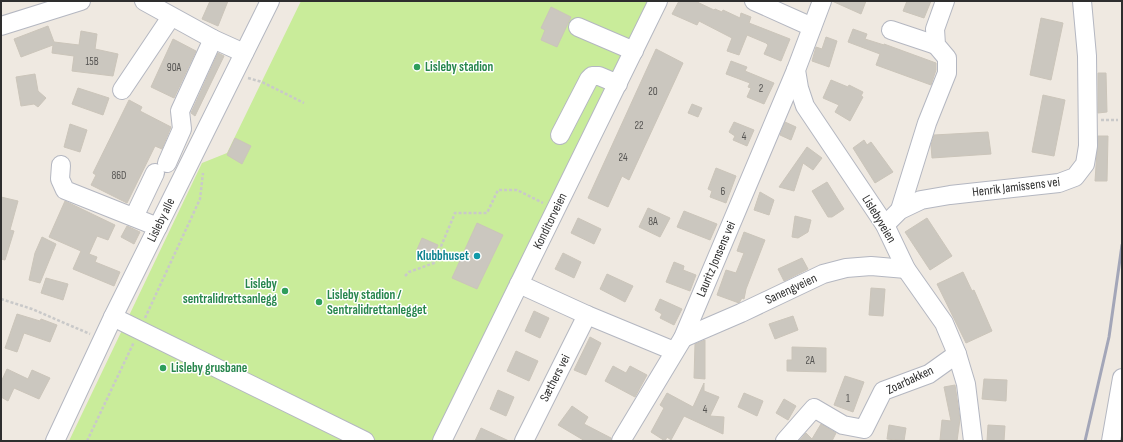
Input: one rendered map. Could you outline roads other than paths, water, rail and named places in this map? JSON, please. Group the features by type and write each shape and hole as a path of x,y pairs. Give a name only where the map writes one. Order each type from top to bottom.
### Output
{"street":[{"path":"1,26 81,1"},
{"path":"144,1 213,39 244,53"},
{"name":"Lisleby alle","path":"55,441 113,317 270,1"},
{"name":"Konditorveien","path":"442,441 658,1"},
{"path":"754,1 812,27"},
{"path":"796,70 822,1"},
{"path":"891,30 936,44 935,29 945,1"},
{"name":"Henrik Jamissens vei","path":"885,224 900,210 922,200 950,195 1059,183 1075,177 1085,164 1088,146 1087,56 1082,1"},
{"path":"122,90 171,17"},
{"path":"578,27 634,51"},
{"path":"134,217 182,129 180,111 213,39"},
{"name":"Henrik Jamissens vei","path":"900,210 927,123 947,73 947,58 936,44"},
{"name":"Lislebyveien","path":"796,70 799,88 805,106 885,224 906,268 944,323 957,354 966,384 973,441"},
{"name":"Lauritz Jonsens vei","path":"621,441 679,345 796,70"},
{"path":"560,135 588,79 592,76 599,76 618,84"},
{"path":"61,165 60,179 65,190 158,227"},
{"name":"Sanengveien","path":"679,345 823,274 846,268 871,266 906,268"},
{"path":"519,284 587,315 679,345"},
{"name":"Sæthers vei","path":"524,441 587,315"},
{"path":"113,317 365,441"},
{"name":"Zoarbakken","path":"785,441 814,408 843,425 864,429 883,391 929,374 957,354"},
{"path":"1111,441 1122,378"}],"railway":[{"path":"1085,441 1109,337 1122,245"}],"place":[{"name":"Lisleby stadion","path":"417,67"},
{"name":"Klubbhuset","path":"477,256"},
{"name":"Lisleby sentralidrettsanlegg","path":"285,291"},
{"name":"Lisleby stadion / Sentralidrettanlegget","path":"319,302"},
{"name":"Lisleby grusbane","path":"163,368"}]}
